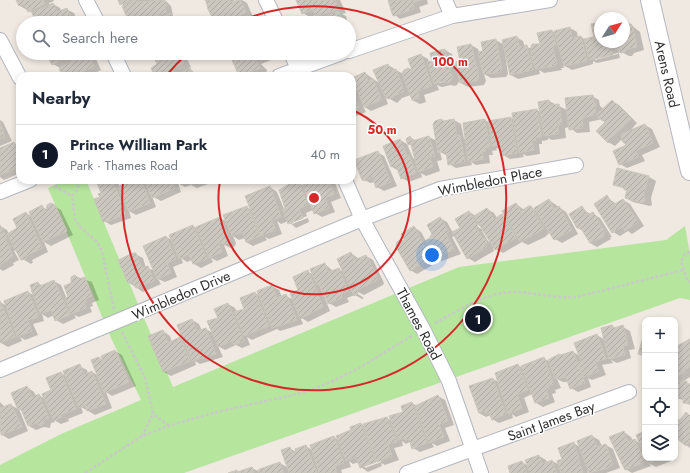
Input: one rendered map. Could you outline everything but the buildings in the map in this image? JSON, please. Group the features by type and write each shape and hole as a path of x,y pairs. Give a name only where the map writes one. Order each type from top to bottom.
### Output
{"street":[{"path":"86,0 94,16"},
{"path":"266,0 274,16"},
{"path":"445,0 452,16"},
{"path":"356,49 452,16 550,0"},
{"name":"Arens Road","path":"650,0 690,171"},
{"path":"0,40 17,72"},
{"path":"116,60 122,72"},
{"path":"294,60 300,72 327,60"},
{"name":"Wimbledon Place","path":"362,220 440,189 576,165"},
{"path":"0,192 20,184"},
{"name":"Thames Road","path":"347,184 362,220 423,329 446,374 481,473"},
{"name":"Wimbledon Drive","path":"0,370 362,220"},
{"name":"Saint James Bay","path":"407,473 629,392"}],"path":[{"path":"56,184 56,187 72,196"},
{"path":"78,184 77,190 72,196 75,218 80,226 97,242 102,251 108,289 118,322 145,378 153,414 168,426 142,436 86,473"},
{"path":"690,252 685,254 681,261 687,280 690,282"},
{"path":"142,436 153,414"}],"green space":[{"path":"57,184 88,184 173,387 459,267 666,240 685,226 690,254 690,300 680,298 184,473 0,473 0,465 61,434 141,400 111,338 48,188"}],"place":[{"name":"Prince William Park","path":"478,319"}]}
